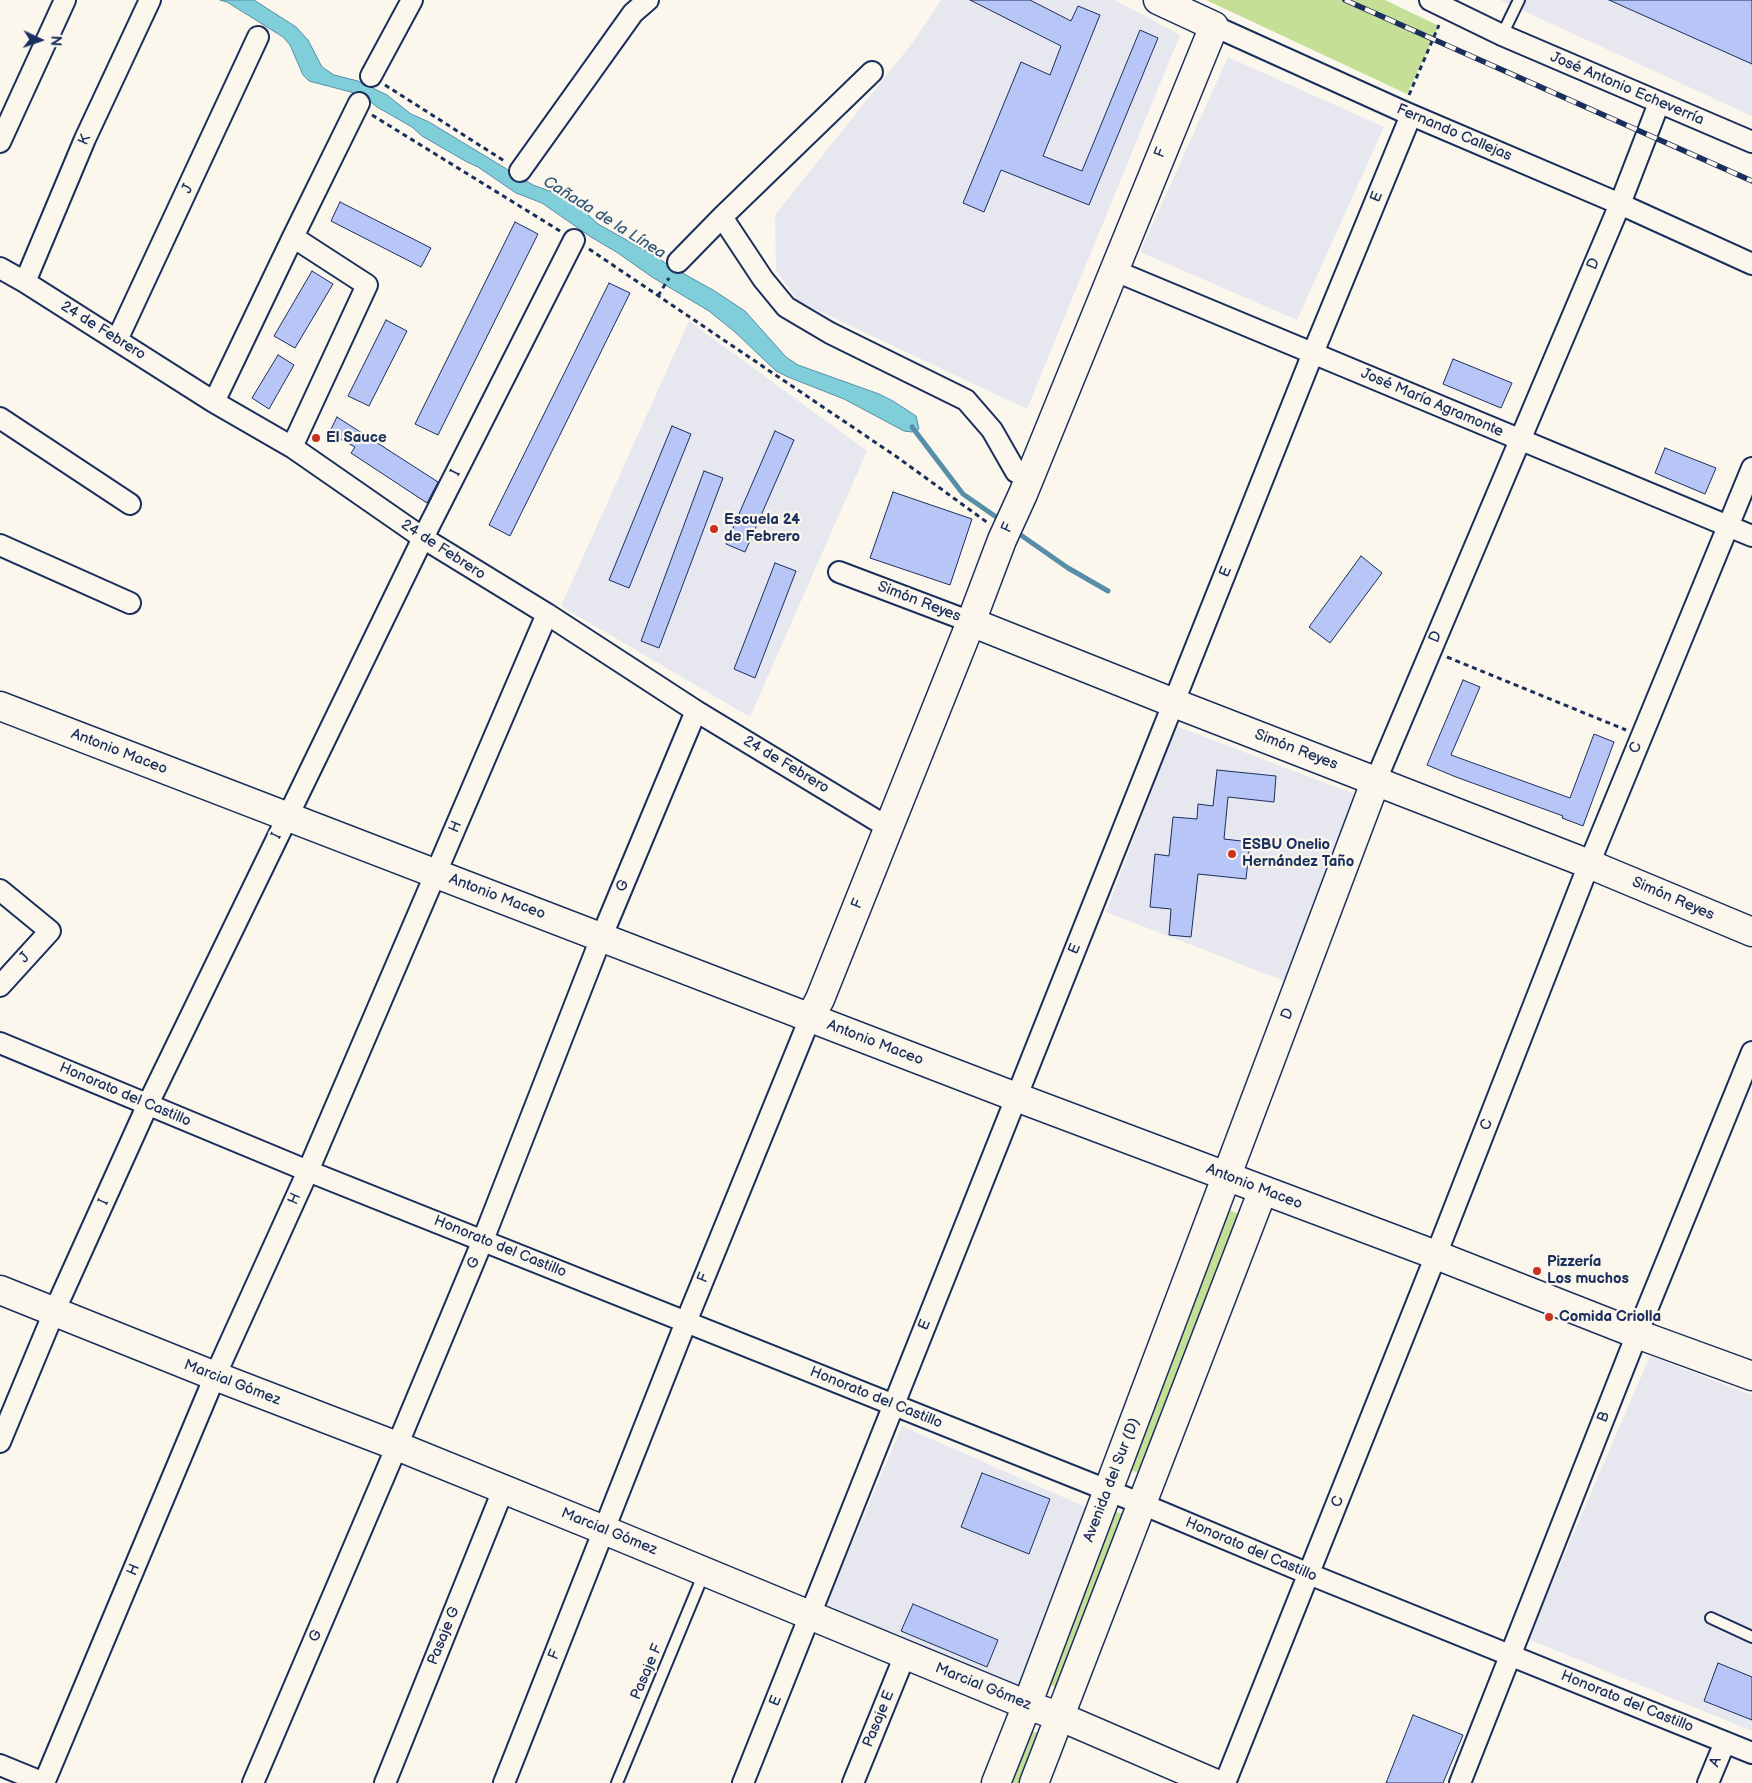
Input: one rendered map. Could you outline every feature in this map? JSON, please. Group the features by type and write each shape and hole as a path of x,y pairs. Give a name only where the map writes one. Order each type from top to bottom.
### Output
{"street":[{"path":"0,142 65,0"},
{"name":"K","path":"25,282 85,139 150,0"},
{"path":"371,76 412,0"},
{"path":"520,171 633,13 648,0"},
{"name":"Fernando Callejas","path":"1158,0 1407,114 1620,204 1752,264"},
{"name":"José Antonio Echeverría","path":"1439,4 1502,35 1752,142"},
{"name":"F","path":"504,1783 686,1322 810,1018 820,999 1002,540 1026,486 1214,26"},
{"name":"J","path":"117,340 258,37"},
{"path":"678,262 872,72"},
{"name":"D","path":"1227,1177 1376,780 1620,204 1659,103"},
{"path":"214,402 358,105"},
{"name":"E","path":"743,1783 1407,114"},
{"path":"722,218 763,279 786,307 830,333 966,400 992,430 1026,486"},
{"path":"292,447 368,285 293,236"},
{"name":"I","path":"0,1442 54,1312 148,1104 286,816 423,538 574,240"},
{"name":"24 de Febrero","path":"0,268 214,402 292,447 423,538 547,614 696,710 889,828"},
{"name":"José María Agramonte","path":"1113,270 1752,536"},
{"path":"0,418 130,504"},
{"name":"C","path":"1225,1783 1436,1255 1589,864 1752,468"},
{"path":"0,545 130,603"},
{"name":"Simón Reyes","path":"839,572 1376,780 1589,864 1752,932"},
{"name":"H","path":"44,1783 215,1376 308,1171 547,614"},
{"name":"Antonio Maceo","path":"0,706 1016,1097 1752,1376"},
{"name":"G","path":"253,1783 398,1446 483,1240 601,938 696,710"},
{"name":"J","path":"0,890 50,930 0,986"},
{"name":"Honorato del Castillo","path":"0,1043 308,1171 1142,1504 1309,1574 1752,1753"},
{"name":"B","path":"1460,1783 1637,1334 1752,1052"},
{"name":"Avenida del Sur (D)","path":"996,1783 1227,1177"},
{"path":"1034,1783 1263,1190"},
{"name":"Marcial Gómez","path":"0,1290 215,1376 398,1446 1027,1705 1061,1717 1214,1783"},
{"name":"Pasaje G","path":"385,1783 504,1490"},
{"name":"Pasaje E","path":"853,1783 905,1655"},
{"name":"A","path":"1708,1783 1725,1742"},
{"path":"0,1765 44,1783"}],"lane":[{"path":"1502,35 1519,0"},
{"name":"Pasaje F","path":"617,1783 705,1572"},
{"path":"1711,1618 1752,1637"}],"path":[{"path":"1407,114 1439,4"},
{"path":"371,76 520,171"},
{"path":"358,105 574,240 897,457 987,522 1002,540"},
{"path":"1431,650 1641,736"}],"shaded area":[{"path":"941,0 1115,0 1180,35 1027,409 798,301 776,270 775,215 913,42"},
{"path":"1500,0 1752,0 1752,116"},
{"path":"1228,57 1384,127 1297,320 1140,252"},
{"name":"Escuela 24 de Febrero","path":"689,321 867,451 750,717 561,606"},
{"name":"ESBU Onelio Hernández Taño","path":"1176,726 1357,795 1287,982 1106,912"},
{"path":"1650,1356 1752,1395 1752,1731 1528,1639"},
{"path":"902,1426 1090,1509 1018,1687 824,1610"}],"green space":[{"path":"1206,0 1385,0 1439,26 1407,94"},
{"path":"1227,1209 1239,1214 1139,1473 1129,1470"},
{"path":"1114,1511 1123,1514 1062,1689 1050,1685"},
{"path":"1031,1731 1043,1734 1023,1783 1010,1783"}],"water":[{"path":"220,0 254,0 296,27 308,40 322,67 334,75 358,81 387,95 411,114 429,122 533,185 561,195 584,211 598,224 713,290 745,311 786,357 798,365 879,394 893,401 916,416 919,429 912,432 904,431 844,399 776,371 735,332 709,311 652,277 542,203 516,193 478,167 422,136 412,127 377,107 362,95 309,81 303,75 290,45 283,37 227,2"}],"building":[{"path":"970,0 1030,0 1071,21 1078,6 1100,15 1043,156 1082,171 1140,30 1158,38 1089,205 1001,170 984,212 963,203 1021,62 1050,75 1061,46"},
{"path":"1609,0 1752,0 1752,64"},
{"path":"340,202 431,248 421,267 331,221"},
{"path":"515,222 538,234 438,435 415,424"},
{"path":"312,271 333,284 295,348 274,336"},
{"path":"609,283 630,293 510,536 489,525"},
{"path":"386,320 407,331 369,406 348,396"},
{"path":"278,355 294,365 269,409 252,398"},
{"path":"1453,359 1512,383 1501,408 1443,384"},
{"path":"337,417 438,482 427,503 351,453 355,447 329,433"},
{"path":"672,426 691,434 629,588 609,580"},
{"path":"775,431 794,440 745,552 726,544"},
{"path":"1665,448 1716,468 1705,494 1655,473"},
{"path":"704,471 723,478 659,648 641,641"},
{"path":"893,492 972,519 950,585 870,558"},
{"path":"1361,556 1382,573 1330,643 1309,627"},
{"path":"775,563 796,571 755,678 734,669"},
{"path":"1463,680 1480,687 1451,755 1570,798 1594,734 1614,742 1583,826 1562,818 1563,816 1427,765"},
{"path":"1217,770 1276,776 1274,802 1228,797 1224,839 1250,842 1246,879 1198,874 1191,937 1169,935 1171,909 1150,907 1155,854 1169,856 1173,817 1197,819 1198,804 1213,806"},
{"path":"982,1473 1050,1499 1029,1554 961,1527"},
{"path":"913,1604 998,1640 987,1667 901,1631"},
{"path":"1718,1663 1752,1677 1752,1720 1704,1701"},
{"path":"1413,1715 1463,1735 1443,1783 1386,1783"}],"waterway":[{"path":"912,427 963,494 1002,521"},
{"path":"1015,531 1068,568 1108,591"}],"railway":[{"path":"1345,0 1752,181"}],"place":[{"name":"El Sauce","path":"316,438"},
{"name":"Escuela 24 de Febrero","path":"714,529"},
{"name":"ESBU Onelio Hernández Taño","path":"1232,854"},
{"name":"Pizzería Los muchos","path":"1537,1271"},
{"name":"Comida Criolla","path":"1549,1317"}],"water label":[{"name":"Cañada de la Línea","path":"604,218"}]}
